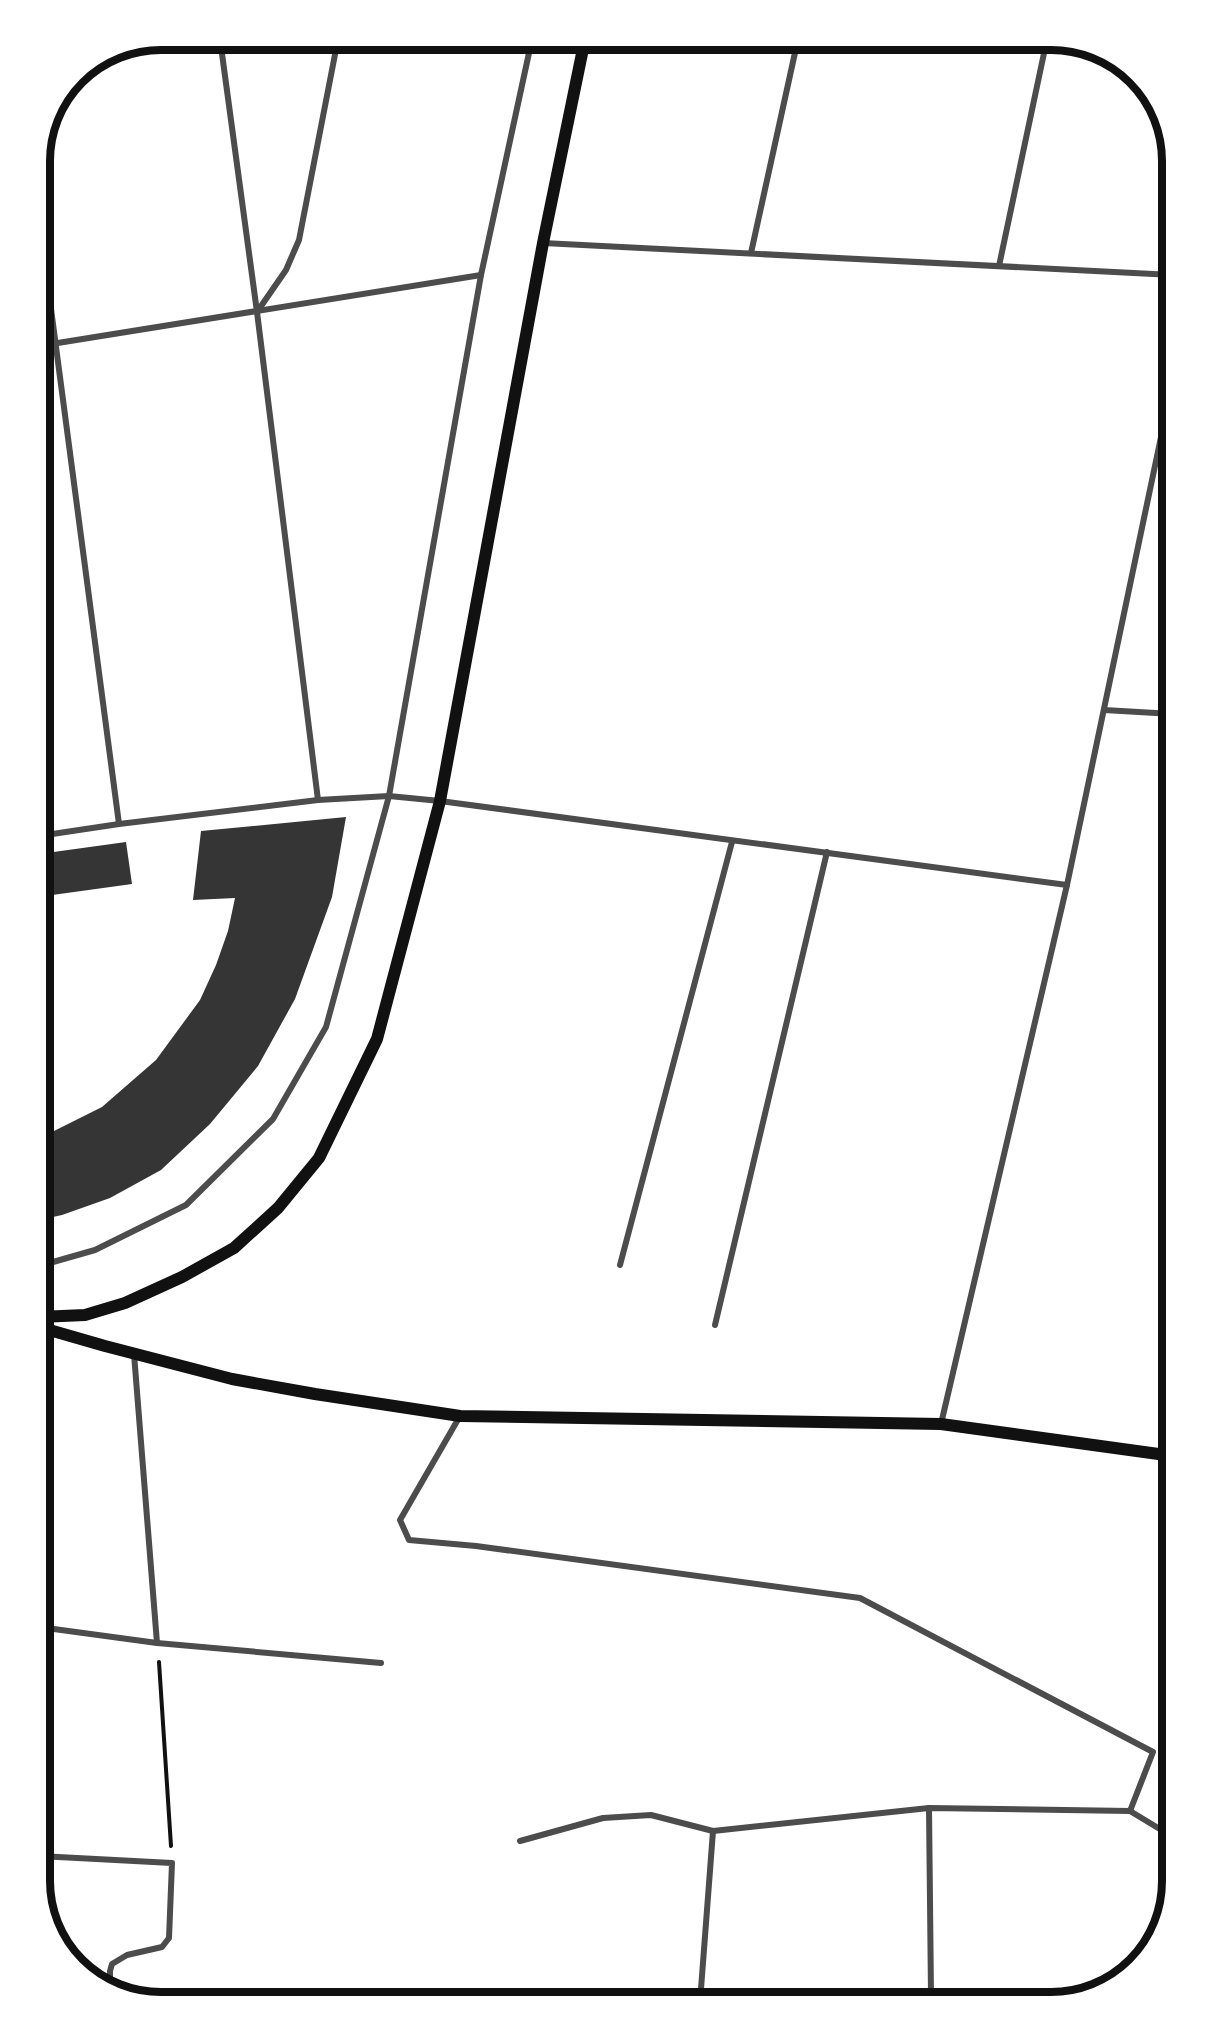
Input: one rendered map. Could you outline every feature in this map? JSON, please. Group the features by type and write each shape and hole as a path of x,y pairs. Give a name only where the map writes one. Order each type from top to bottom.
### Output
{"main road":[{"path":"50,1317 85,1315 125,1303 182,1277 234,1248 278,1208 319,1158 377,1039 440,801 543,243 583,50"},
{"path":"50,1330 232,1379 460,1416 941,1424 1162,1454"}],"street":[{"path":"221,50 318,800"},
{"path":"257,312 286,270 299,240 336,50"},
{"path":"50,1263 95,1250 186,1205 273,1119 326,1027 389,796 482,275 530,50"},
{"path":"751,253 796,50"},
{"path":"999,266 1045,50"},
{"path":"543,243 1162,274"},
{"path":"50,344 482,275"},
{"path":"50,299 119,824"},
{"path":"941,1424 1067,885 1162,433"},
{"path":"1104,710 1162,713"},
{"path":"50,834 318,800 389,796 1067,885"},
{"path":"620,1265 732,842"},
{"path":"715,1325 827,852"},
{"path":"134,1354 157,1643"},
{"path":"460,1416 400,1520 409,1540 476,1546 860,1598 1153,1752 1130,1811"},
{"path":"50,1628 157,1643 381,1663"},
{"path":"929,1808 931,1992"},
{"path":"520,1841 603,1818 651,1815 713,1831 929,1808 1130,1811 1162,1830"},
{"path":"701,1992 713,1831"},
{"path":"50,1857 172,1863 169,1938 162,1947 127,1955 112,1964 110,1979"}],"path":[{"path":"157,1643 172,1863"}],"building":[{"path":"346,817 332,897 295,999 258,1066 210,1124 161,1170 110,1198 50,1218 50,1133 102,1107 156,1060 200,1000 216,965 228,931 235,898 193,900 201,831"},
{"path":"126,842 132,884 50,895 50,852"}]}
